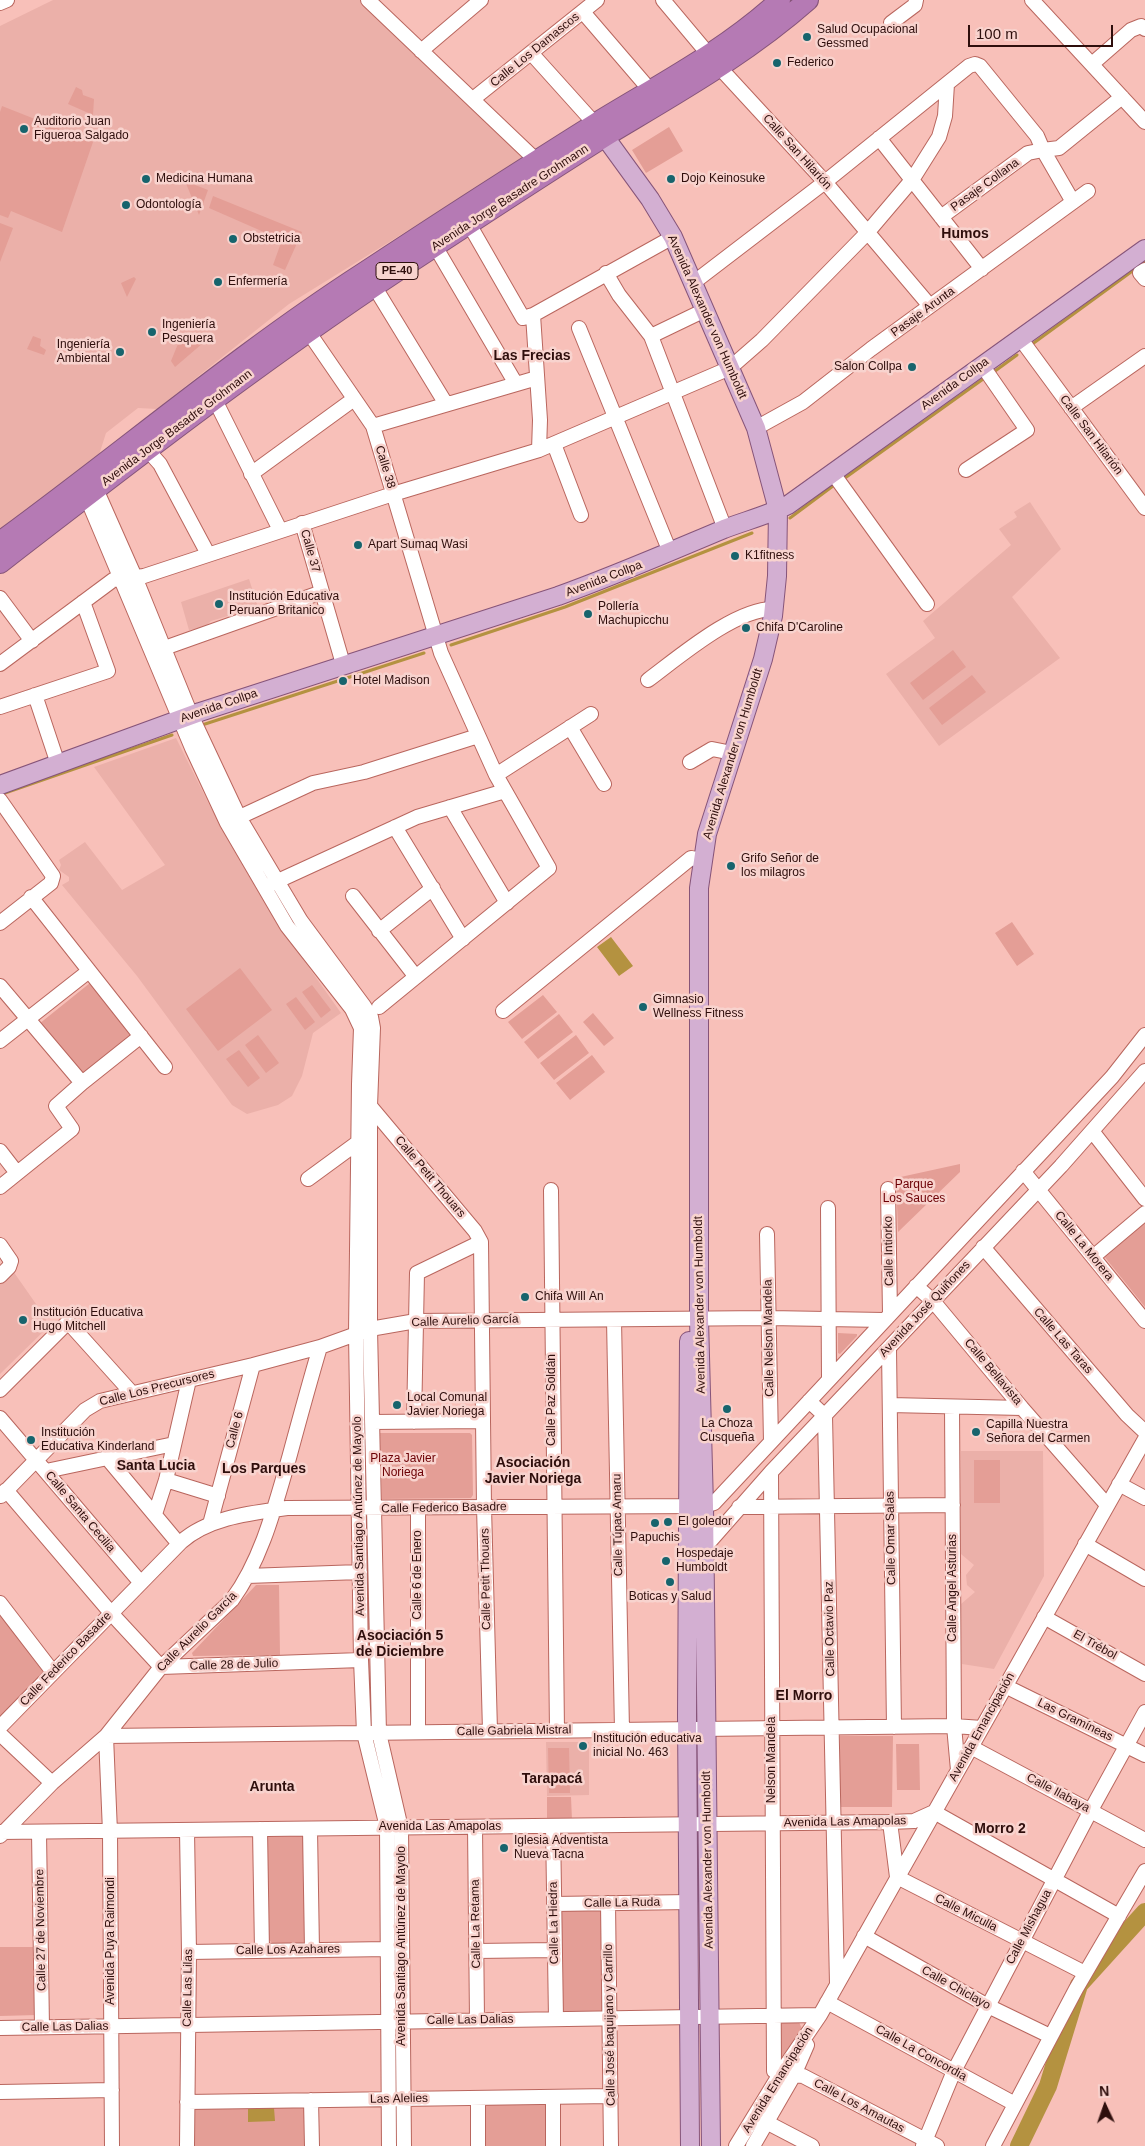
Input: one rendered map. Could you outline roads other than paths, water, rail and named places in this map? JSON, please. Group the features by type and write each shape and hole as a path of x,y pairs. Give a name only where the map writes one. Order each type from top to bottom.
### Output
{"highway":[{"name":"Avenida Jorge Basadre Grohmann","path":"0,563 91,493 142,444 215,400 364,272 538,162 600,130 714,61 780,0"},
{"name":"Avenida Jorge Basadre Grohmann","path":"0,542 142,444 303,324 374,286 469,224 600,130 650,90 763,37 808,0"}],"main road":[{"name":"Avenida Alexander von Humboldt","path":"600,130 650,199 673,237 756,428 768,475 774,511 777,576 763,659 727,752 707,834 696,859 698,907 693,1082 696,1506 687,1729 690,1902 690,2146"},
{"name":"Avenida Collpa","path":"0,785 185,717 343,664 558,596 788,505 1145,249"},
{"name":"Avenida Alexander von Humboldt","path":"696,1506 705,1547 711,2146"}],"street":[{"path":"0,3 7,0"},
{"path":"368,0 538,162"},
{"path":"421,50 481,0"},
{"name":"Calle Los Damascos","path":"473,100 598,0"},
{"name":"Calle San Hilarión","path":"663,0 714,61 825,182 930,306"},
{"path":"891,23 915,5 916,0"},
{"path":"1032,0 1145,122"},
{"path":"583,12 650,90"},
{"path":"1092,64 1131,30 1140,26 1145,29"},
{"name":"Avenida Alexander von Humboldt","path":"532,54 600,130"},
{"path":"693,283 825,182 969,66 980,66 1037,136 1072,202"},
{"path":"0,664 113,580 144,576 280,530 539,450 730,368 762,340 868,233 912,180 939,137 945,116 947,84"},
{"path":"1043,150 1059,148 1122,98"},
{"path":"879,138 982,269"},
{"name":"Pasaje Collana","path":"941,217 1028,153 1043,150"},
{"name":"Pasaje Arunta","path":"756,428 803,402 930,306 1088,191"},
{"path":"469,224 524,318 673,237"},
{"path":"435,246 516,384"},
{"path":"606,273 619,295 651,336 725,529"},
{"path":"374,286 446,404"},
{"path":"651,336 705,310"},
{"path":"533,314 539,450"},
{"name":"Calle 38","path":"303,324 372,426 445,665 496,775 549,868 507,903"},
{"path":"579,328 670,552"},
{"name":"Calle San Hilarión","path":"1020,338 1145,508"},
{"path":"1071,408 1145,356"},
{"path":"966,470 1027,430 982,365"},
{"path":"372,426 537,378"},
{"path":"252,474 354,399"},
{"path":"215,400 280,530"},
{"path":"142,444 160,464 208,554"},
{"path":"554,444 581,515"},
{"path":"832,472 926,604"},
{"path":"91,493 128,577 185,717 203,773 270,884 287,926 359,1020 362,1036 359,1084 365,1137 363,1331"},
{"name":"Calle 37","path":"302,523 343,664"},
{"path":"158,650 322,592"},
{"path":"0,598 32,641"},
{"path":"0,707 108,671 83,602"},
{"path":"648,680 743,615 770,609"},
{"path":"35,695 58,764"},
{"path":"496,775 591,714"},
{"path":"570,727 604,784"},
{"path":"233,820 314,783 364,772 478,736"},
{"path":"690,762 712,750 727,752"},
{"path":"270,884 417,817 505,791"},
{"path":"0,800 53,876 51,883 0,923"},
{"path":"379,1007 507,903 450,807"},
{"path":"395,827 463,938"},
{"path":"503,1011 696,859"},
{"path":"270,884 301,921 371,1017 373,1028 370,1106 365,1137 308,1179"},
{"path":"379,931 433,888"},
{"path":"353,896 416,978"},
{"path":"31,897 165,1067"},
{"path":"0,1041 89,971"},
{"path":"0,986 30,1019 82,1083"},
{"name":"Avenida José Quiñones","path":"696,1506 714,1503 1112,1077 1145,1035"},
{"path":"0,1187 72,1130 56,1106 141,1036"},
{"path":"1125,1061 1144,1075"},
{"name":"Avenida José Quiñones","path":"705,1547 771,1472 889,1349 1144,1075"},
{"name":"Calle Petit Thouars","path":"370,1106 475,1231 481,1242 484,1507 490,1731"},
{"path":"1092,1131 1145,1199"},
{"path":"0,1151 17,1174"},
{"name":"Calle La Morera","path":"1023,1171 1145,1322"},
{"name":"Calle Intiorko","path":"887,1317 888,1189"},
{"name":"Calle Paz Soldán","path":"551,1190 556,1731"},
{"path":"828,1208 829,1379"},
{"path":"1093,1257 1145,1214"},
{"name":"Calle Nelson Mandela","path":"767,1234 771,1442"},
{"path":"414,1422 417,1273 481,1242"},
{"path":"0,1245 11,1261 9,1267 0,1276"},
{"name":"Calle Las Taras","path":"982,1247 1127,1415 1145,1432"},
{"name":"Calle Bellavista","path":"916,1286 934,1301 1022,1408 1107,1505"},
{"name":"Calle Aurelio García","path":"1,1834 52,1783 106,1736 161,1667 232,1600 247,1576 274,1510 320,1347 363,1331 416,1321 769,1318 829,1320 887,1317"},
{"name":"Calle Túpac Amaru","path":"614,1320 622,1730"},
{"path":"0,1390 68,1322 131,1392"},
{"name":"Avenida Santiago Antúnez de Mayolo","path":"363,1331 372,1422 372,1733 401,1828 404,2146"},
{"name":"Avenida Santiago Antúnez de Mayolo","path":"363,1331 359,1508 361,1660 387,1828 389,2146"},
{"name":"Calle Los Precursores","path":"3,1494 85,1410 100,1401 131,1392 253,1365 320,1347"},
{"name":"Calle Omar Salas","path":"889,1349 894,1727"},
{"name":"Calle 6","path":"210,1524 253,1365"},
{"path":"155,1514 166,1480 189,1380"},
{"path":"809,1401 826,1416"},
{"path":"890,1405 1022,1408"},
{"name":"Calle Angel Asturias","path":"952,1407 954,1726 958,1770"},
{"name":"Calle Octavio Paz","path":"826,1416 837,1984"},
{"name":"Calle Santa Cecilia","path":"0,1418 141,1583"},
{"path":"372,1422 483,1421"},
{"name":"Avenida Emancipación","path":"753,2146 794,2075 827,2002 1145,1439"},
{"path":"46,1471 174,1444"},
{"path":"108,1459 179,1544"},
{"name":"Nelson Mandela","path":"771,1472 773,2016 774,2071 780,2074"},
{"path":"166,1480 218,1496"},
{"path":"1119,1484 1145,1498"},
{"path":"3,1494 161,1667"},
{"name":"Calle Federico Basadre","path":"0,1727 179,1544 192,1532 210,1524 255,1512 287,1508 696,1506"},
{"path":"739,1507 953,1506"},
{"name":"Calle 6 de Enero","path":"418,1508 418,1732"},
{"path":"1085,1544 1145,1579"},
{"path":"247,1576 360,1572"},
{"path":"0,1603 54,1672"},
{"name":"El Trébol","path":"1044,1617 1145,1674"},
{"name":"Calle 28 de Julio","path":"161,1667 361,1660"},
{"name":"Las Gramíneas","path":"1005,1686 1145,1755"},
{"name":"Calle Mishagua","path":"928,2144 954,2071 1091,1810 1145,1712"},
{"name":"Calle Gabriela Mistral","path":"106,1736 832,1727 954,1726 982,1728"},
{"path":"0,1734 52,1783"},
{"name":"Avenida Puya Raimondi","path":"106,1736 110,1832 112,2146"},
{"name":"Calle Ilabaya","path":"971,1747 1145,1840"},
{"path":"934,1812 1119,1916"},
{"name":"Avenida Las Amapolas","path":"1,1834 260,1829 890,1822 914,1821 934,1812"},
{"path":"890,1822 897,1878"},
{"name":"Calle La Hiedra","path":"553,1826 556,2019"},
{"name":"Calle La Retama","path":"475,1827 477,2020"},
{"path":"260,1829 262,1951"},
{"path":"310,1829 312,1950"},
{"name":"Calle Las Lilas","path":"187,1831 189,1952 187,2146"},
{"name":"Calle 27 de Noviembre","path":"39,1833 42,2027"},
{"path":"993,2146 1050,2036 1145,1871"},
{"name":"Calle Miculla","path":"897,1878 1085,1973"},
{"name":"Calle La Ruda","path":"554,1904 690,1902"},
{"name":"Calle José baquijano y Carrillo","path":"608,1903 611,2146"},
{"name":"Calle Chiclayo","path":"864,1936 988,2006 1050,2036"},
{"name":"Calle Los Azahares","path":"189,1952 388,1949"},
{"path":"476,1951 555,1950"},
{"name":"Calle La Concordia","path":"827,2002 1015,2104"},
{"name":"Avenida Emancipación","path":"736,2146 780,2074 820,2015"},
{"name":"Calle Las Dalias","path":"0,2028 820,2015"},
{"name":"Calle Los Amautas","path":"780,2074 803,2076 928,2144"},
{"path":"0,2092 112,2090"},
{"name":"Las Alelies","path":"187,2102 611,2096"},
{"path":"552,2097 553,2146"},
{"path":"478,2098 478,2146"},
{"path":"311,2100 312,2146"},
{"path":"766,2122 812,2146"}],"waterway":[{"path":"1031,345 1145,262"},
{"path":"991,374 1017,355"},
{"path":"845,478 986,377"},
{"path":"790,518 833,486"},
{"path":"451,645 565,607 752,533"},
{"path":"202,725 424,653"},
{"path":"5,793 172,735"},
{"path":"1019,2146 1048,2086 1079,1985 1145,1912"}],"place":[{"name":"Salud Ocupacional Gessmed","path":"807,37"},
{"name":"Federico","path":"777,63"},
{"name":"Auditorio Juan Figueroa Salgado","path":"24,129"},
{"name":"Medicina Humana","path":"146,179"},
{"name":"Dojo Keinosuke","path":"671,179"},
{"name":"Odontología","path":"126,205"},
{"name":"Obstetricia","path":"233,239"},
{"name":"Enfermería","path":"218,282"},
{"name":"Ingeniería Pesquera","path":"152,332"},
{"name":"Ingeniería Ambiental","path":"120,352"},
{"name":"Salon Collpa","path":"912,367"},
{"name":"Apart Sumaq Wasi","path":"358,545"},
{"name":"K1fitness","path":"735,556"},
{"name":"Institución Educativa Peruano Britanico","path":"219,604"},
{"name":"Pollería Machupicchu","path":"588,614"},
{"name":"Chifa D'Caroline","path":"746,628"},
{"name":"Hotel Madison","path":"343,681"},
{"name":"Grifo Señor de los milagros","path":"731,866"},
{"name":"Gimnasio Wellness Fitness","path":"643,1007"},
{"name":"Chifa Will An","path":"525,1297"},
{"name":"Institución Educativa Hugo Mitchell","path":"23,1320"},
{"name":"Local Comunal Javier Noriega","path":"397,1405"},
{"name":"La Choza Cusqueña","path":"727,1409"},
{"name":"Capilla Nuestra Señora del Carmen","path":"976,1432"},
{"name":"Institución Educativa Kinderland","path":"31,1440"},
{"name":"El goledor","path":"668,1522"},
{"name":"Papuchis","path":"655,1523"},
{"name":"Hospedaje Humboldt","path":"666,1561"},
{"name":"Boticas y Salud","path":"670,1582"},
{"name":"Institución educativa inicial No. 463","path":"583,1746"},
{"name":"Iglesia Adventista Nueva Tacna","path":"504,1848"}],"district":[{"name":"Humos","path":"965,234"},
{"name":"Las Frecias","path":"532,356"},
{"name":"Santa Lucia","path":"156,1466"},
{"name":"Los Parques","path":"264,1469"},
{"name":"Asociación Javier Noriega","path":"533,1472"},
{"name":"Asociación 5 de Diciembre","path":"400,1644"},
{"name":"El Morro","path":"804,1696"},
{"name":"Tarapacá","path":"552,1779"},
{"name":"Arunta","path":"272,1787"},
{"name":"Morro 2","path":"1000,1829"}],"park label":[{"name":"Parque Los Sauces","path":"914,1192"},
{"name":"Plaza Javier Noriega","path":"403,1466"}]}
